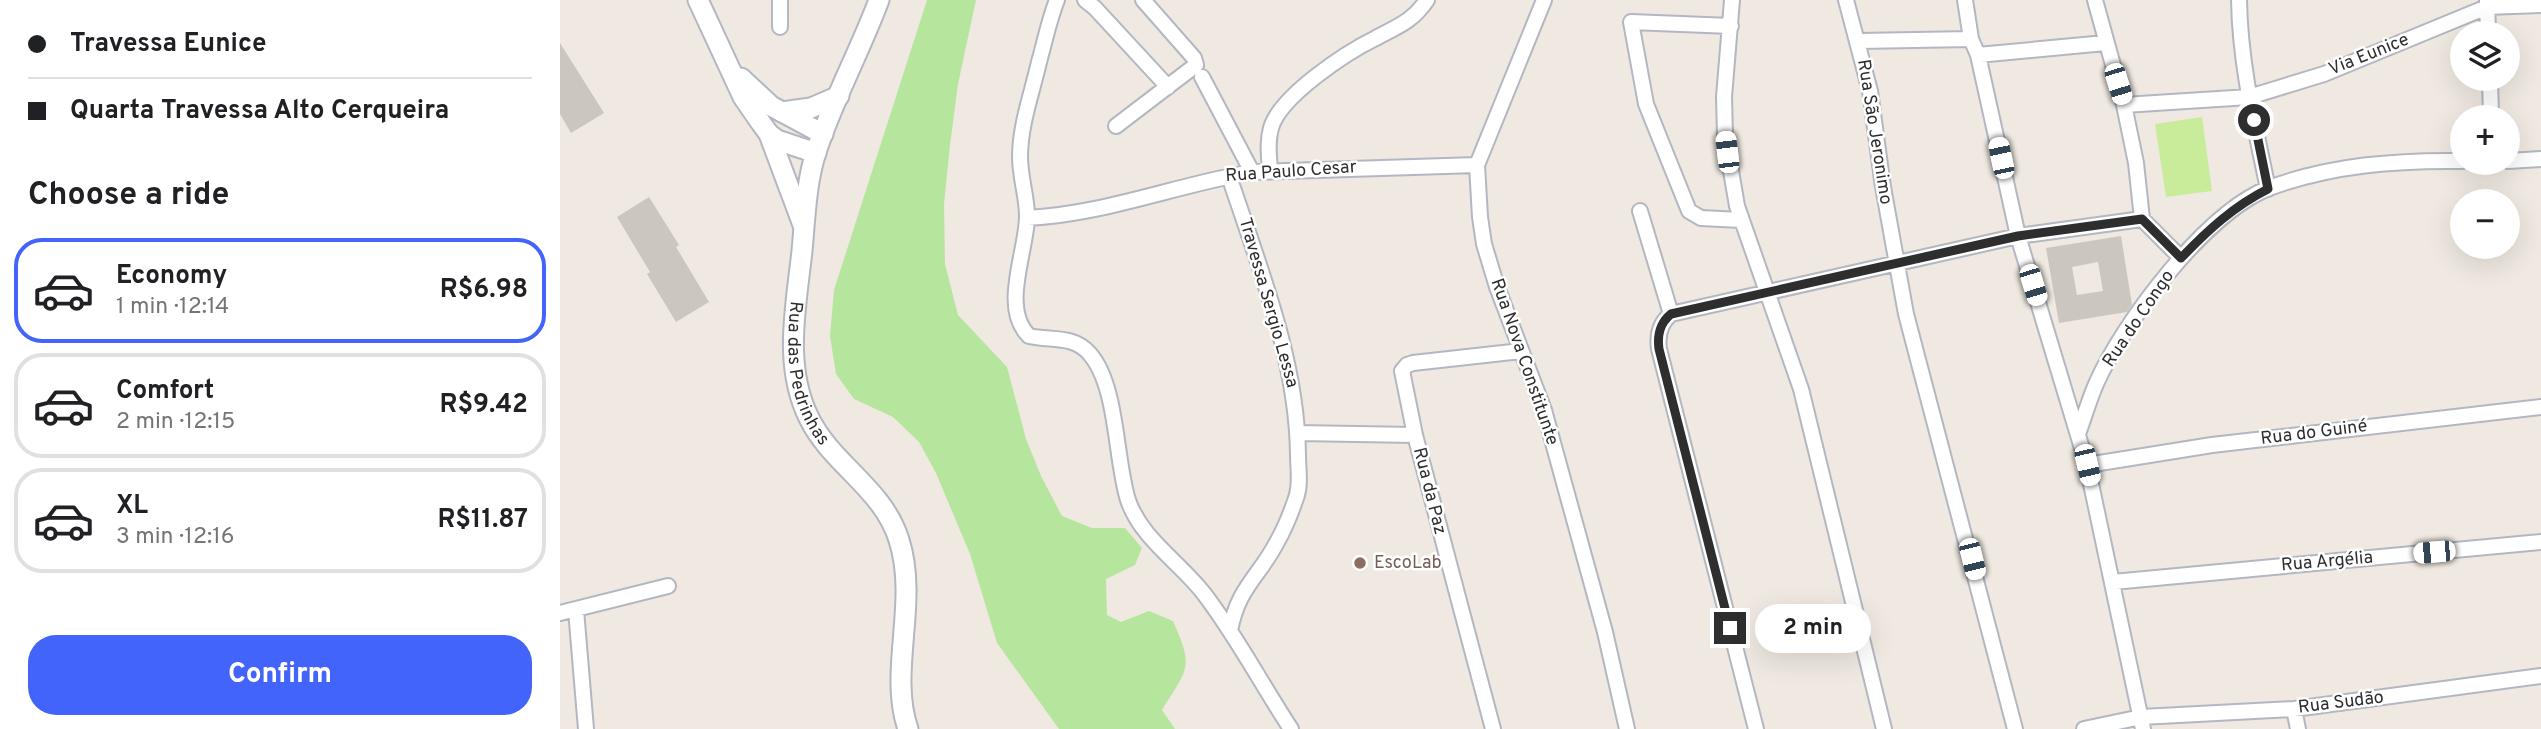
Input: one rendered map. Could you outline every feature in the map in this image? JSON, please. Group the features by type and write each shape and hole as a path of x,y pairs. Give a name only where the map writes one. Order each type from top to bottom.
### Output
{"main road":[{"path":"698,0 743,97 769,134 804,227"},
{"name":"Rua das Pedrinhas","path":"879,0 816,153 804,227 793,339 797,388 817,432 873,493 899,539 907,583 901,691 903,715 908,729"},
{"path":"729,64 755,93 782,112 823,134"},
{"path":"782,112 811,108 839,96"},
{"path":"769,134 785,144 816,153"}],"street":[{"path":"780,0 780,27"},
{"path":"1057,0 1049,18 1021,146 1027,218 1017,286 1016,312 1019,324 1029,335 1066,339 1079,344 1099,366 1129,503 1146,530 1193,580 1230,631 1291,729"},
{"path":"1143,0 1194,58 1252,172"},
{"path":"1270,171 1268,146 1271,127 1277,113 1312,80 1343,57 1404,25 1427,0"},
{"name":"Rua Nova Constitunte","path":"1544,0 1477,165 1478,197 1485,244 1497,287 1550,431 1605,632 1627,729"},
{"path":"1732,0 1724,97 1725,136 1741,220 1801,389 1884,729"},
{"name":"Rua São Jeronimo","path":"1846,0 1870,90 1906,314 2015,729"},
{"path":"1965,0 1971,39 1979,55 2018,236 2087,465 2142,723"},
{"path":"2095,0 2124,105 2136,163 2142,219 2181,258"},
{"path":"2239,0 2239,23 2249,97 2268,189"},
{"path":"1094,3 1167,87"},
{"path":"2488,21 2487,3 2541,5"},
{"name":"Via Eunice","path":"2124,105 2249,97 2324,74 2487,3"},
{"path":"1731,26 1631,22 1646,104 1689,211 1701,218 1741,220"},
{"path":"1859,41 1971,39"},
{"path":"1979,55 2105,43"},
{"path":"1116,126 1167,87 1199,71"},
{"path":"2520,160 2541,159"},
{"name":"Rua do Congo","path":"2078,434 2095,385 2116,347 2181,258 2218,220 2243,202 2268,189 2333,170 2373,163 2450,161"},
{"name":"Rua Paulo Cesar","path":"1027,218 1092,211 1252,172 1477,165"},
{"name":"Travessa Sergio Lessa","path":"1229,176 1288,363 1298,433 1297,496 1277,543 1246,587 1230,631"},
{"path":"1640,211 1671,314"},
{"path":"1756,729 1659,349 1658,338 1662,324 1671,314 2018,236 2142,219"},
{"name":"Rua da Paz","path":"1493,729 1415,435 1402,372 1407,365 1521,351"},
{"name":"Rua do Guiné","path":"2087,465 2212,445 2541,407"},
{"path":"1298,433 1415,435"},
{"name":"Rua Argélia","path":"2113,582 2541,542"},
{"path":"560,613 668,586"},
{"path":"576,610 586,729"},
{"name":"Rua Sudão","path":"2084,729 2294,709 2541,676"},
{"path":"2294,709 2298,729"}],"green space":[{"path":"927,0 976,0 958,84 944,204 945,264 958,315 1007,367 1026,439 1062,516 1092,528 1125,528 1142,548 1135,565 1106,579 1107,615 1121,622 1149,611 1173,621 1186,659 1178,685 1162,710 1175,729 1059,729 997,643 970,554 936,473 919,442 893,417 854,399 836,374 830,336 834,290"},
{"path":"2202,117 2212,191 2166,197 2155,124"}],"building":[{"path":"560,43 604,113 571,133 560,114"},
{"path":"649,197 679,245 676,247 709,302 676,322 617,217"},
{"path":"2121,236 2132,305 2127,312 2059,323 2046,248","holes":["2098,262 2103,291 2077,295 2072,267"]}],"place":[{"name":"EscoLab","path":"1360,563"}],"route":[{"path":"1730,628 1659,349 1658,338 1664,320 1671,314 2018,236 2142,219 2181,258 2218,220 2243,202 2268,189 2254,120"}]}
